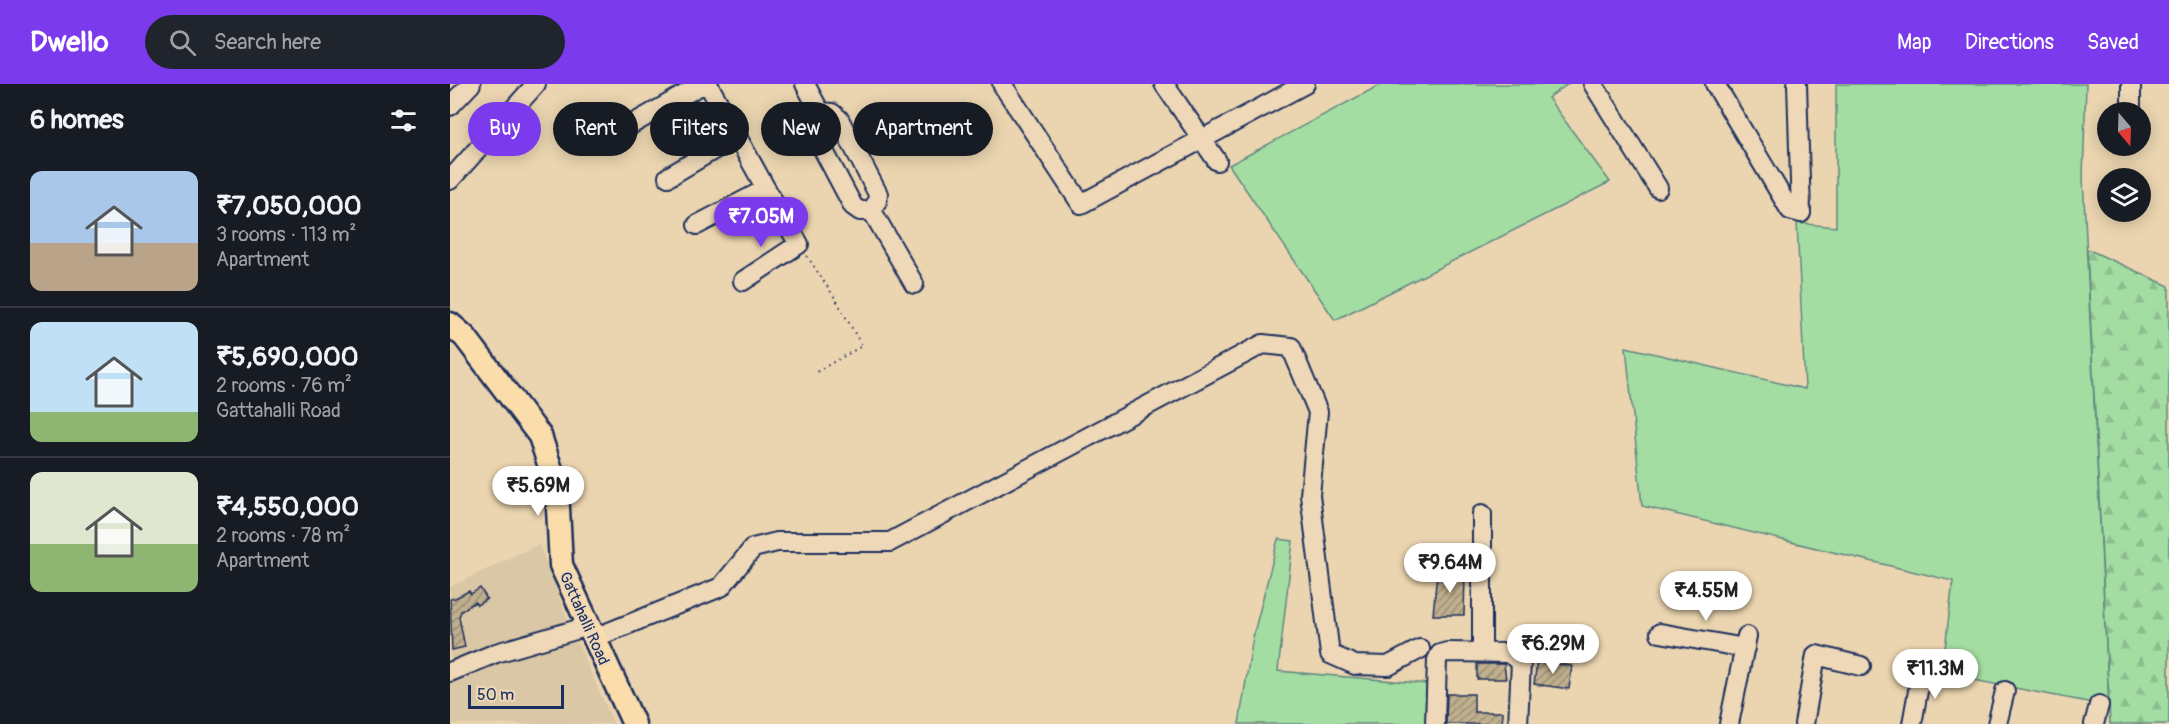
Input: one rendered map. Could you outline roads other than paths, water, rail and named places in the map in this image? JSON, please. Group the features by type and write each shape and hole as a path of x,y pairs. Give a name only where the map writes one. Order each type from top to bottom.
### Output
{"main road":[{"name":"Gattahalli Road","path":"450,324 465,338 540,436 553,477 558,508 561,565 634,724"}],"street":[{"path":"450,106 471,84"},
{"path":"638,121 703,84"},
{"path":"708,84 718,102"},
{"path":"805,84 815,102"},
{"path":"1002,84 1081,204 1305,84"},
{"path":"1593,84 1658,188"},
{"path":"1715,84 1790,210 1801,213 1797,84"},
{"path":"2131,84 2131,102"},
{"path":"450,180 532,85"},
{"path":"1171,86 1217,161"},
{"path":"841,123 878,194 872,211"},
{"path":"668,177 703,156"},
{"path":"743,281 799,244 748,156"},
{"path":"827,156 853,206 860,212 872,211"},
{"path":"698,225 766,189"},
{"path":"872,211 914,284"},
{"path":"450,672 496,653 591,632 721,587 753,548 777,542 890,542 1263,344 1291,347 1318,412 1310,495 1330,654 1355,665 1388,666 1420,648"},
{"path":"1482,514 1482,652"},
{"path":"1660,633 1746,642 1729,724"},
{"path":"1435,724 1437,660 1440,654 1447,652 1508,652 1521,662 1518,724"},
{"path":"1803,724 1816,655 1861,666"},
{"path":"1912,724 1922,669"},
{"path":"1997,724 2005,691"},
{"path":"2094,724 2099,705"}]}
